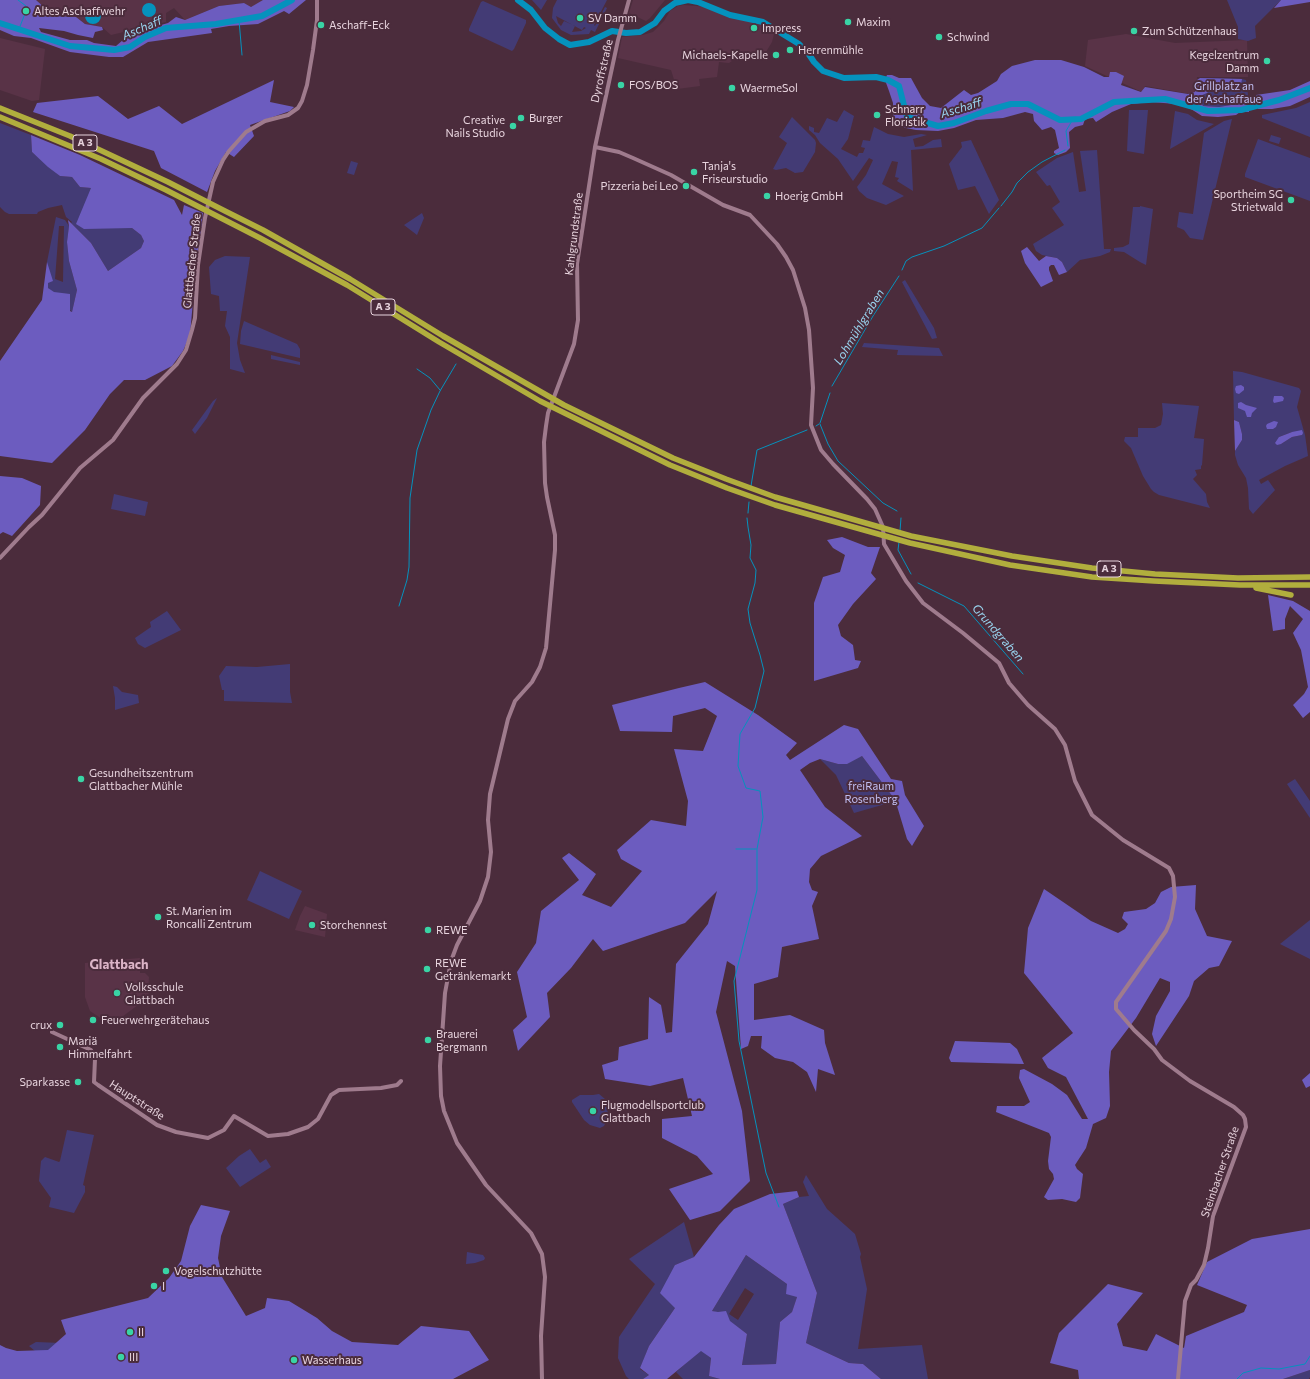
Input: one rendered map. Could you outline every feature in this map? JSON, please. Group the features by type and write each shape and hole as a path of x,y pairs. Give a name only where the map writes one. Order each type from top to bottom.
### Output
{"highway":[{"name":"A 3","path":"0,108 70,136 168,182 263,230 350,279 443,336 564,405 673,458 726,479 775,496 911,536 1012,556 1155,574 1238,578 1310,577"},
{"name":"A 3","path":"0,117 101,159 222,218 347,285 439,342 540,401 670,465 727,488 775,505 862,530 910,543 1010,565 1092,577 1154,582 1240,586 1310,586"},
{"path":"1240,586 1291,595"}],"street":[{"name":"Glattbacher Straße","path":"0,558 42,515 80,468 113,440 143,398 172,371 186,350 195,318 198,265 205,218 213,182 223,160 246,132 265,121 288,115 298,108 302,101 307,85 317,20 317,0"},
{"name":"Dyroffstraße","path":"595,147 621,28 629,0"},
{"name":"Steinbacher Straße","path":"595,147 619,152 671,175 723,205 750,215 756,220 786,257 793,270 805,308 809,330 813,388 811,425 821,450 875,509 883,526 884,544 906,581 923,603 963,632 999,663 1009,683 1014,689 1028,705 1056,729 1066,745 1075,780 1092,815 1123,840 1169,868 1173,876 1175,897 1171,919 1166,931 1116,1002 1116,1009 1134,1030 1154,1049 1162,1060 1190,1081 1234,1107 1243,1115 1246,1127 1213,1216 1204,1265 1196,1280 1191,1285 1184,1301 1178,1379"},
{"name":"Kahlgrundstraße","path":"542,1379 541,1336 545,1278 542,1254 531,1233 486,1185 457,1143 444,1111 441,1096 440,1066 445,993 451,960 456,945 480,901 488,877 490,852 488,820 490,794 508,719 515,701 532,682 538,671 546,648 555,535 547,497 544,442 548,413 572,350 577,324 577,264 595,147"},
{"name":"Hauptstraße","path":"52,1032 91,1050 95,1059 94,1082 98,1085 157,1125 176,1132 208,1138 224,1130 234,1116 268,1136 288,1134 308,1127 318,1119 331,1095 339,1090 381,1088 397,1085 401,1082"}],"shaded area":[{"path":"0,0 36,0 54,16 76,17 85,24 102,27 103,30 95,32 93,38 64,31 39,28 41,32 70,40 87,40 94,43 116,46 130,34 168,23 176,17 185,20 219,6 244,3 251,7 263,0 306,0 289,14 284,11 258,24 229,26 211,29 212,33 148,42 123,57 109,57 70,52 31,38 14,36 0,30"},
{"path":"36,0 266,0 251,7 244,3 219,6 185,20 174,8 166,13 166,22 111,35 102,27 85,24 76,17 54,16"},
{"path":"633,0 665,0 646,21 629,13"},
{"path":"1281,0 1310,0 1310,2 1274,8"},
{"name":"Impress","path":"678,6 708,7 728,15 728,17 761,22 775,30 772,42 761,60 747,52 729,63 719,62 717,77 699,79 700,86 677,89 671,70 618,58 622,37 643,35 653,32 664,21 670,11"},
{"path":"1126,34 1175,43 1247,40 1248,77 1197,77 1196,95 1145,86 1142,92 1085,66 1088,40"},
{"path":"0,38 45,49 39,100 32,101 0,90"},
{"path":"1035,60 1061,60 1084,67 1104,77 1109,77 1110,72 1116,72 1124,76 1121,85 1141,92 1145,87 1188,94 1195,92 1197,80 1200,78 1242,79 1241,84 1214,86 1207,93 1198,97 1203,106 1219,107 1249,102 1249,112 1240,112 1236,115 1218,117 1202,116 1191,109 1176,104 1151,102 1131,104 1112,112 1096,122 1093,118 1085,119 1083,125 1075,127 1069,132 1070,148 1066,152 1058,155 1054,153 1054,151 1059,148 1055,130 1051,127 1042,130 1034,121 1033,114 1025,112 1003,118 976,120 954,128 938,131 916,130 895,124 893,103 885,80 887,75 892,75 899,78 911,78 922,98 930,106 941,108 964,90 971,95 978,93 997,81 1001,74 1012,66"},
{"path":"274,80 270,102 294,107 290,111 250,125 254,136 234,157 226,152 215,171 207,192 161,168 154,151 33,112 37,103 98,96 128,119 159,106 182,124"},
{"path":"1310,81 1310,97 1290,106 1272,109 1258,109 1256,95 1290,90"},
{"path":"31,135 80,155 174,200 182,215 184,205 203,213 196,266 190,335 183,351 172,366 145,380 124,380 110,394 85,430 52,463 0,456 0,361 42,300 47,262 53,281 48,283 48,288 54,292 70,294 70,311 72,312 77,290 69,261 67,242 69,226 68,220 91,243 108,271 141,248 144,241 141,235 132,228 84,229 76,224 91,188 80,187 72,177 60,176 48,167 32,152"},
{"path":"1027,247 1039,261 1046,256 1057,258 1062,262 1067,272 1059,275 1054,265 1051,265 1049,270 1053,281 1041,287 1025,263 1021,251"},
{"path":"1241,385 1244,387 1244,390 1239,394 1236,393 1236,386"},
{"path":"1274,396 1282,396 1284,398 1283,401 1274,403"},
{"path":"1241,402 1257,408 1252,413 1251,417 1247,417 1245,411 1238,408 1238,403"},
{"path":"1234,420 1239,422 1242,434 1242,440 1235,451"},
{"path":"1274,421 1278,422 1276,427 1273,429 1267,429 1267,424"},
{"path":"1302,430 1302,435 1292,437 1281,444 1277,445 1275,443 1279,437"},
{"path":"0,476 22,478 41,486 40,505 12,536 3,532 0,534"},
{"path":"842,537 868,547 880,547 871,573 876,579 853,604 838,625 841,636 853,645 855,660 861,661 858,668 814,681 814,603 823,577 840,572 845,555 833,548 827,540"},
{"path":"1268,595 1293,601 1310,611 1310,712 1303,718 1293,705 1304,694 1308,687 1301,650 1293,633 1303,619 1290,606 1285,619 1285,629 1273,631"},
{"path":"705,682 758,715 797,743 786,755 790,760 844,725 858,729 891,779 902,781 905,795 924,826 912,846 907,839 896,801 862,756 847,764 838,764 820,759 810,763 800,770 825,807 862,836 821,856 810,869 809,882 812,890 818,892 812,906 819,939 782,947 778,977 754,984 754,1020 790,1015 824,1030 825,1043 835,1075 818,1069 816,1092 807,1072 793,1062 775,1058 761,1048 762,1036 751,1036 748,1046 741,1049 735,966 727,961 716,1012 742,1111 750,1181 720,1211 690,1220 669,1189 713,1174 697,1156 662,1138 662,1119 692,1116 683,1078 650,1086 605,1079 602,1065 618,1060 619,1047 648,1039 649,997 661,1005 666,1033 672,1032 676,964 708,924 717,891 685,923 603,951 593,939 571,968 547,993 550,1017 518,1051 513,1030 527,1017 517,972 536,943 541,911 579,880 562,858 569,853 596,874 582,895 611,907 642,871 621,859 617,850 651,820 686,826 688,801 674,749 703,751 717,716 705,708 673,716 672,732 620,731 612,705"},
{"path":"1196,885 1195,909 1207,936 1232,941 1219,966 1209,968 1194,981 1189,996 1156,1046 1152,1034 1156,1016 1170,991 1170,982 1160,978 1136,1018 1111,1051 1109,1072 1110,1106 1106,1118 1093,1124 1086,1148 1075,1165 1083,1174 1080,1198 1076,1202 1062,1199 1048,1200 1044,1197 1054,1179 1053,1174 1049,1169 1048,1161 1051,1137 1049,1133 996,1112 997,1106 1024,1106 1030,1102 1019,1078 1020,1070 1024,1069 1052,1084 1067,1095 1082,1119 1088,1119 1066,1077 1048,1068 1042,1058 1073,1033 1024,973 1028,928 1044,889 1091,921 1118,933 1125,929 1128,924 1122,918 1124,912 1146,909 1155,903 1161,892 1171,887"},
{"name":"Storchennest","path":"305,906 327,914 325,937 295,930"},
{"name":"Volksschule Glattbach","path":"140,958 140,973 145,973 149,977 148,990 150,1000 138,1005 111,1025 90,1011 85,997 85,963"},
{"path":"955,1041 1010,1043 1017,1049 1024,1064 951,1062 949,1058"},
{"path":"1310,1073 1310,1086 1306,1088 1302,1080"},
{"path":"797,1191 799,1197 783,1204 817,1293 806,1343 849,1363 863,1364 881,1379 720,1379 709,1376 711,1358 701,1351 667,1379 643,1379 649,1375 640,1368 649,1346 675,1308 660,1293 675,1265 694,1257 719,1225 734,1209 770,1194","holes":["746,1255 787,1284 786,1294 797,1297 792,1312 780,1322 776,1364 742,1365 747,1334 730,1321 726,1311 712,1311"]},
{"path":"201,1205 230,1211 221,1236 218,1258 222,1277 246,1316 265,1308 267,1298 289,1301 317,1318 332,1331 352,1342 398,1345 421,1326 469,1331 489,1360 453,1379 0,1379 0,1345 17,1351 48,1350 66,1334 61,1320 148,1298 169,1278 181,1261 190,1226"},
{"path":"1310,1229 1310,1370 1283,1379 1079,1379 1078,1370 1050,1363 1059,1333 1108,1284 1143,1293 1117,1324 1123,1346 1147,1351 1156,1334 1184,1348 1186,1336 1244,1312 1247,1305 1197,1285 1207,1262 1252,1239"}],"green space":[{"path":"532,0 547,0 541,10"},
{"path":"557,0 607,0 594,25 595,26 605,7 607,8 595,32 591,30 589,34 571,35 561,30 552,18 553,8","holes":["556,16 572,25 564,21 561,26 558,23","575,26 582,30 584,27 586,28 581,31 572,32"]},
{"path":"1227,0 1281,0 1255,26 1256,38 1248,41 1238,39 1238,27"},
{"path":"483,1 526,20 526,23 512,51 469,31 481,2"},
{"name":"Grillplatz an der Aschaffaue","path":"1200,78 1246,80 1249,102 1219,107 1203,106 1198,97 1207,93"},
{"path":"1310,102 1310,137 1262,118 1262,115 1296,108"},
{"path":"844,110 854,116 848,139 841,149 857,157 859,153 863,153 865,148 861,147 863,140 870,141 874,127 888,134 904,137 921,134 927,135 913,139 915,147 923,146 933,140 941,139 942,147 911,150 913,191 897,181 899,178 895,177 898,162 892,161 882,184 904,196 886,205 867,198 859,191 857,187 866,175 873,160 869,158 853,181 838,159 820,143 815,135 809,130 809,126 814,128 814,132 819,133 827,118 837,122"},
{"path":"1129,110 1148,110 1144,154 1127,151"},
{"path":"1175,111 1188,114 1197,120 1214,124 1170,149"},
{"path":"792,117 815,140 816,143 815,152 803,172 795,173 786,168 776,170 773,169 787,143 779,137"},
{"path":"1232,119 1203,240 1190,238 1184,230 1177,227 1179,212 1193,214 1204,133 1224,121"},
{"path":"0,123 31,135 32,152 60,176 72,177 80,187 91,188 111,228 132,228 141,235 144,241 141,248 108,271 91,243 66,217 62,205 48,208 38,212 37,214 9,214 5,212 0,207"},
{"path":"1271,135 1281,138 1279,144 1269,141"},
{"path":"1258,139 1310,158 1310,201 1245,177"},
{"path":"971,140 999,200 989,214 975,186 958,190 949,164 962,147 961,142"},
{"path":"1097,150 1104,249 1111,249 1110,252 1100,256 1080,260 1067,272 1062,262 1057,258 1042,255 1036,251 1033,244 1064,225 1052,208 1060,202 1050,185 1047,186 1036,172 1057,158 1073,152 1079,192 1086,191 1080,151"},
{"path":"351,161 358,163 354,175 347,173"},
{"path":"1140,206 1153,209 1146,265 1124,252 1114,251 1114,248 1123,247 1129,244 1133,207"},
{"path":"422,213 424,218 417,235 404,225"},
{"path":"56,217 65,220 69,226 67,242 69,261 77,290 72,312 48,288 47,262","holes":["59,226 64,226 63,282 55,279"]},
{"path":"225,256 250,257 237,343 240,360 245,373 230,369 230,337 225,326 227,311 220,311 219,296 211,294 209,267 215,260"},
{"path":"905,280 934,328 937,338 932,339 902,282"},
{"path":"244,321 297,344 300,349 300,358 240,344 241,331"},
{"path":"864,343 939,348 943,356 897,355 898,350 862,347"},
{"path":"271,355 300,362 300,365 271,359"},
{"path":"1233,371 1242,372 1299,388 1301,391 1297,407 1305,435 1308,456 1259,480 1261,484 1268,480 1275,490 1253,514 1249,509 1246,478 1238,465 1235,455 1235,451 1242,440 1242,434 1239,422 1234,420","holes":["1292,432 1302,435 1292,437 1281,444 1279,437"]},
{"path":"217,398 207,418 195,434 192,430 213,401"},
{"path":"1162,403 1199,406 1194,438 1204,439 1202,465 1201,469 1195,470 1197,475 1193,479 1206,494 1207,502 1210,508 1159,495 1154,492 1143,476 1131,448 1124,441 1125,437 1138,437 1138,428 1155,428 1161,425 1163,414"},
{"path":"114,494 148,502 145,516 111,509"},
{"path":"167,611 181,630 145,648 138,644 135,638 151,627 150,622"},
{"path":"290,664 290,692 292,703 224,701 224,690 222,690 219,676 226,666 257,667"},
{"path":"113,686 117,687 122,692 138,695 139,703 115,710"},
{"name":"freiRaum Rosenberg","path":"862,756 896,801 854,813 836,775 820,759 838,764"},
{"path":"1295,779 1310,801 1310,818 1287,784"},
{"path":"260,871 302,891 289,919 247,900"},
{"path":"1310,920 1310,959 1280,944"},
{"name":"Flugmodellsportclub Glattbach","path":"599,1094 605,1099 608,1106 607,1119 604,1126 600,1128 590,1125 584,1120 572,1102 572,1100 580,1095"},
{"path":"67,1130 94,1135 83,1185 85,1186 85,1192 74,1213 49,1207 51,1198 39,1181 41,1161 45,1157 59,1162 60,1161"},
{"path":"250,1149 260,1163 266,1159 271,1167 240,1187 226,1168 239,1156"},
{"path":"806,1175 827,1209 855,1234 861,1254 860,1257 867,1289 858,1349 922,1345 928,1379 881,1379 863,1364 849,1363 806,1343 817,1293 783,1204 799,1197 809,1196 803,1182"},
{"path":"684,1222 694,1257 675,1265 675,1308 649,1346 640,1369 649,1375 643,1379 629,1379 626,1376 618,1358 619,1337 655,1284 629,1259"},
{"path":"467,1252 483,1255 485,1258 484,1260 475,1263 466,1264"},
{"path":"746,1255 787,1284 797,1297 792,1312 780,1322 776,1364 742,1365 747,1334 718,1313 712,1311","holes":["745,1288 754,1294 738,1320 729,1314"]},
{"path":"36,1342 61,1343 62,1355 35,1351 29,1346"},
{"path":"701,1350 711,1358 709,1376 720,1379 683,1379 676,1372"},
{"path":"1310,1370 1309,1379 1283,1379"}],"water":[{"path":"146,3 152,3 156,7 156,13 152,17 146,17 142,13 142,7"},
{"path":"93,8 99,10 101,16 99,22 93,24 87,22 85,16 87,10"}],"waterway":[{"path":"18,0 26,6 26,11 19,29"},
{"name":"Aschaff","path":"0,23 70,46 114,50 130,47 145,37 166,28 216,24 262,16 292,0"},
{"name":"Aschaff","path":"518,0 531,10 545,28 559,39 570,45 589,42 612,31 626,33 640,32 655,23 664,11 675,3 688,0 698,2 730,15 763,22 799,44 823,71 844,78 876,77 888,80 899,86 907,117 938,126 954,123 986,111 1011,104 1028,104 1060,120 1081,119 1114,102 1165,99 1208,111 1241,110 1279,100 1310,88"},
{"path":"239,20 242,55"},
{"name":"Lohmühlgraben","path":"1068,146 1066,131 1073,119"},
{"name":"Lohmühlgraben","path":"1001,206 1017,183 1028,172 1042,162 1065,150"},
{"name":"Lohmühlgraben","path":"902,270 906,261 912,257 944,246 982,228 999,208"},
{"name":"Lohmühlgraben","path":"832,386 873,316 899,276"},
{"path":"399,606 407,580 409,567 410,498 417,450 431,410 456,364"},
{"path":"417,369 430,378 440,390"},
{"name":"Lohmühlgraben","path":"820,423 830,393"},
{"name":"Grundgraben","path":"820,424 828,444 838,461 883,503 897,511"},
{"path":"751,486 757,450 807,430"},
{"path":"748,513 749,502"},
{"path":"747,518 751,545 750,558 756,570 755,583 748,609 750,623 764,671 755,708 740,734 738,766 746,788 760,791 763,817 757,849 757,890 734,981 739,1041 766,1173 779,1207"},
{"name":"Grundgraben","path":"900,531 901,518"},
{"name":"Grundgraben","path":"899,542 898,550 911,574"},
{"name":"Grundgraben","path":"918,583 964,606 1023,674"},
{"path":"736,849 756,849"},
{"path":"1237,1379 1243,1373 1261,1368 1279,1369 1305,1364 1310,1356"}],"place":[{"name":"Altes Aschaffwehr","path":"26,11"},
{"name":"SV Damm","path":"580,18"},
{"name":"Maxim","path":"848,22"},
{"name":"Aschaff-Eck","path":"321,25"},
{"name":"Impress","path":"754,28"},
{"name":"Zum Schützenhaus","path":"1134,31"},
{"name":"Schwind","path":"939,37"},
{"name":"Herrenmühle","path":"790,50"},
{"name":"Michaels-Kapelle","path":"776,55"},
{"name":"Kegelzentrum Damm","path":"1267,61"},
{"name":"FOS/BOS","path":"621,85"},
{"name":"WaermeSol","path":"732,88"},
{"name":"Schnarr Floristik","path":"877,115"},
{"name":"Burger","path":"521,118"},
{"name":"Creative Nails Studio","path":"513,126"},
{"name":"Tanja's Friseurstudio","path":"694,172"},
{"name":"Pizzeria bei Leo","path":"686,186"},
{"name":"Hoerig GmbH","path":"767,196"},
{"name":"Sportheim SG Strietwald","path":"1291,200"},
{"name":"Gesundheitszentrum Glattbacher Mühle","path":"81,779"},
{"name":"St. Marien im Roncalli Zentrum","path":"158,917"},
{"name":"Storchennest","path":"312,925"},
{"name":"REWE","path":"428,930"},
{"name":"REWE Getränkemarkt","path":"427,969"},
{"name":"Volksschule Glattbach","path":"117,993"},
{"name":"Feuerwehrgerätehaus","path":"93,1020"},
{"name":"crux","path":"60,1025"},
{"name":"Brauerei Bergmann","path":"428,1040"},
{"name":"Mariä Himmelfahrt","path":"60,1047"},
{"name":"Sparkasse","path":"78,1082"},
{"name":"Flugmodellsportclub Glattbach","path":"593,1111"},
{"name":"Vogelschutzhütte","path":"166,1271"},
{"name":"I","path":"154,1286"},
{"name":"II","path":"130,1332"},
{"name":"III","path":"121,1357"},
{"name":"Wasserhaus","path":"294,1360"}],"district":[{"name":"Glattbach","path":"119,965"}]}
